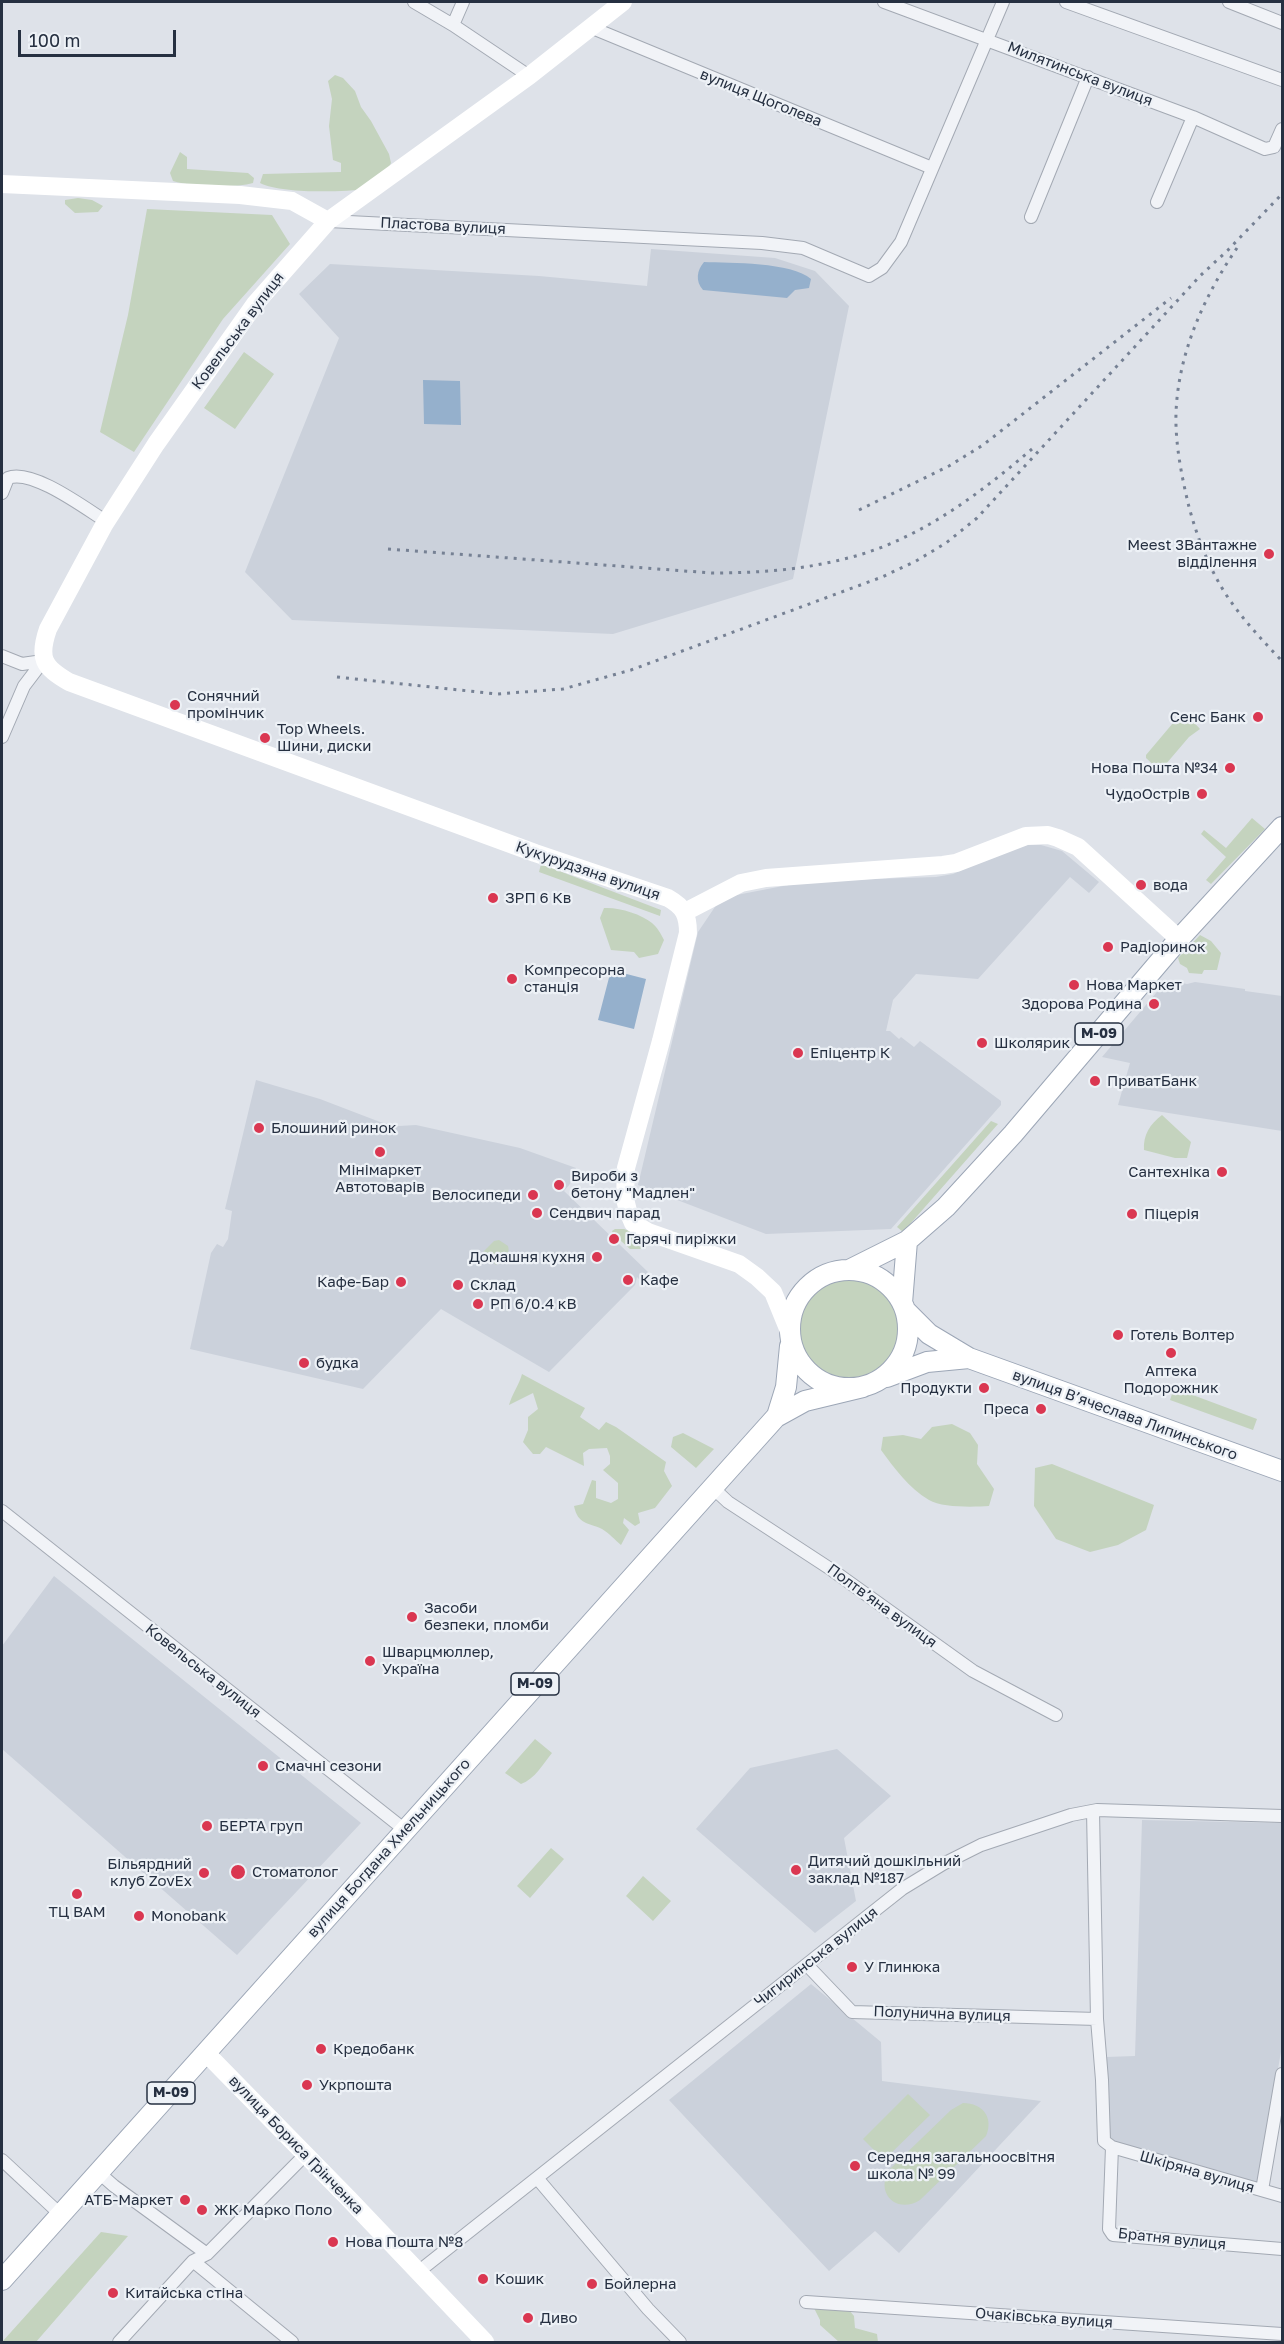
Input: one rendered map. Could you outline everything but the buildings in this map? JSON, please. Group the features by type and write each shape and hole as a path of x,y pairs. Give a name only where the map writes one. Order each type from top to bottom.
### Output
{"main road":[{"name":"Ковельська вулиця","path":"43,661 43,643 48,629 107,522 156,444 255,304 328,220 529,76 623,2"},
{"name":"Пластова вулиця","path":"2,184 240,195 292,201 328,220"},
{"name":"Кукурудзяна вулиця","path":"43,661 52,672 69,682 524,849 668,898 685,912"},
{"name":"М-09","path":"790,1336 792,1310 803,1291 813,1281 826,1274 849,1270 907,1241 946,1208 1013,1134 1179,939 1282,827"},
{"path":"863,1387 836,1388 817,1379 801,1366 794,1354 790,1336 773,1292 758,1277 738,1264 648,1232 633,1224 628,1211 625,1199 626,1168 688,933 685,912 741,883 766,878 956,863 1026,836 1048,835 1078,847 1179,939"},
{"name":"М-09","path":"863,1387 882,1379 900,1360 906,1348 908,1323 904,1306 907,1241"},
{"path":"849,1270 868,1273 886,1282 904,1306"},
{"name":"вулиця Вʼячеслава Липинського","path":"904,1306 929,1334 969,1358 1282,1471"},
{"name":"вулиця Богдана Хмельницького","path":"2,2280 777,1416 786,1387 790,1336"},
{"name":"вулиця Вʼячеслава Липинського","path":"882,1379 927,1362 969,1358"},
{"name":"вулиця Богдана Хмельницького","path":"777,1416 787,1413 805,1401 863,1387"},
{"name":"вулиця Бориса Грінченка","path":"206,2053 485,2343"}],"street":[{"path":"414,2 529,76"},
{"path":"453,25 463,2"},
{"name":"Милятинська вулиця","path":"884,2 1194,117 1265,149 1274,147 1282,129"},
{"path":"932,168 1003,2"},
{"path":"1066,2 1282,80"},
{"path":"1228,2 1282,23"},
{"name":"вулиця Щоголева","path":"590,27 932,168"},
{"path":"1031,217 1088,77"},
{"path":"1157,202 1194,117"},
{"name":"Пластова вулиця","path":"328,220 762,243 802,248 869,276 882,268 902,242 932,168"},
{"path":"2,493 8,478 20,476 49,487 107,522"},
{"path":"2,656 22,664 43,661"},
{"name":"Ковельська вулиця","path":"2,737 24,687 43,661"},
{"name":"Полтвʼяна вулиця","path":"713,1488 728,1502 832,1570 973,1671 1056,1715"},
{"name":"Ковельська вулиця","path":"2,1511 405,1830"},
{"name":"Чигиринська вулиця","path":"418,2272 902,1889 943,1864 981,1845 1071,1815 1093,1811 1120,1809 1282,1816"},
{"path":"1093,1811 1097,2019 1104,2140 1112,2147"},
{"name":"Полунична вулиця","path":"807,1965 852,2012 1097,2019"},
{"path":"1262,2190 1282,2074"},
{"name":"Шкіряна вулиця","path":"1112,2147 1282,2196"},
{"name":"Братня вулиця","path":"1112,2147 1109,2229 1113,2235 1282,2249"},
{"path":"119,2343 193,2261 207,2254 305,2155"},
{"path":"2,2160 60,2214"},
{"path":"98,2172 207,2254"},
{"path":"537,2178 648,2309 680,2343"},
{"path":"193,2261 292,2343"},
{"name":"Очаківська вулиця","path":"806,2302 1282,2334"}],"shaded area":[{"path":"651,249 775,258 815,271 849,306 793,579 613,634 292,620 245,572 339,338 299,294 330,264 539,276 647,286"},
{"name":"Епіцентр К","path":"1017,845 1041,845 1062,851 1099,882 1089,893 1070,877 978,979 916,974 893,1000 886,1031 890,1031 899,1039 901,1037 914,1047 920,1041 1001,1101 1001,1105 891,1229 766,1234 638,1185 698,932 721,898 809,881 936,877 953,874"},
{"path":"1167,980 1187,984 1195,982 1282,996 1282,1131 1118,1105 1130,1063 1102,1057"},
{"path":"256,1080 320,1099 380,1122 399,1126 416,1125 520,1148 576,1168 570,1184 564,1191 648,1272 640,1280 637,1277 635,1285 549,1372 441,1309 363,1389 190,1349 211,1253 217,1244 223,1247 228,1239 232,1211 225,1209"},
{"path":"54,1576 361,1823 237,1955 2,1749 2,1646"},
{"name":"Дитячий дошкільний заклад №187","path":"837,1749 891,1796 844,1838 856,1901 815,1933 696,1829 750,1768"},
{"path":"1142,1820 1282,1823 1282,2046 1258,2183 1110,2141 1106,2057 1135,2056"},
{"name":"Середня загальноосвітня школа № 99","path":"811,1984 881,2042 882,2081 1041,2101 899,2253 875,2231 829,2271 669,2100"}],"green space":[{"path":"335,75 343,78 355,91 361,107 389,154 391,163 387,171 368,189 297,191 260,183 263,174 341,172 341,163 333,160 329,126 332,99 328,81"},
{"path":"180,152 187,157 187,169 248,173 254,178 253,183 213,186 173,181 170,173"},
{"path":"78,198 92,200 103,206 98,212 75,213 65,204 65,200"},
{"path":"147,209 272,215 290,244 223,319 134,452 100,432 128,315"},
{"path":"244,352 274,374 235,429 204,408"},
{"path":"1180,719 1191,719 1200,729 1189,737 1160,771 1146,758 1146,755 1173,723"},
{"path":"1252,818 1265,829 1211,884 1206,880 1226,857 1201,834 1204,830 1226,848"},
{"path":"541,864 661,910 660,916 539,872"},
{"path":"604,908 630,912 652,923 664,940 658,954 639,958 634,952 611,950 600,918"},
{"path":"1200,935 1211,941 1221,953 1217,970 1204,970 1202,974 1189,973 1187,968 1180,964 1178,958"},
{"path":"1162,1115 1191,1142 1187,1158 1175,1158 1144,1150 1148,1130"},
{"path":"991,1121 998,1124 903,1232 897,1227"},
{"path":"624,1229 654,1240 640,1249 630,1249 613,1234 612,1231"},
{"path":"499,1240 509,1249 505,1257 496,1265 483,1252 494,1241"},
{"path":"849,1278 869,1282 885,1293 896,1309 900,1329 896,1349 885,1365 869,1376 849,1380 829,1376 813,1365 802,1349 798,1329 802,1309 813,1293 829,1282"},
{"path":"522,1374 585,1408 580,1417 599,1430 606,1422 666,1462 664,1471 672,1486 655,1508 638,1513 640,1523 635,1526 624,1518 623,1523 629,1530 621,1545 602,1529 581,1520 574,1506 583,1504 592,1480 596,1481 596,1498 611,1503 618,1499 618,1483 603,1470 610,1464 607,1448 589,1449 583,1453 584,1466 546,1447 540,1454 533,1454 523,1442 528,1430 528,1417 538,1409 533,1393 509,1405"},
{"path":"1174,1388 1257,1419 1253,1430 1170,1400"},
{"path":"952,1424 970,1433 978,1445 977,1464 994,1489 989,1506 950,1506 929,1500 908,1484 881,1450 883,1437 903,1435 921,1439 932,1427"},
{"path":"683,1433 714,1449 696,1468 671,1447 673,1437"},
{"path":"1052,1464 1154,1505 1146,1530 1118,1545 1090,1552 1056,1539 1034,1506 1035,1468"},
{"path":"535,1739 552,1753 535,1775 521,1784 505,1773"},
{"path":"551,1848 564,1859 530,1898 517,1886"},
{"path":"643,1876 671,1901 653,1921 626,1896"},
{"path":"908,2094 930,2115 884,2160 863,2139"},
{"path":"963,2103 976,2106 985,2113 989,2123 986,2136 920,2200 903,2205 890,2199 885,2186 890,2169 951,2110"},
{"path":"101,2232 128,2236 36,2342 2,2342"},
{"path":"814,2308 849,2310 854,2316 855,2328 877,2334 878,2342 839,2342 820,2325"}],"water":[{"path":"704,262 776,266 802,273 811,279 809,288 795,290 787,298 703,290 698,276"},
{"path":"423,380 460,381 461,425 424,424"},
{"path":"611,970 646,979 634,1029 598,1020"}],"railway":[{"path":"337,677 497,694 563,689 631,670 882,577 916,561 946,543 977,518 1200,276 1282,194"},
{"path":"1237,248 1214,286 1187,348 1176,413 1178,449 1189,507 1210,566 1235,607 1282,661"},
{"path":"859,510 949,466 983,445 1171,298"},
{"path":"388,549 712,573 812,566 870,551 921,529 990,484 1032,449"}],"place":[{"name":"Meest 3Вантажне відділення","path":"1269,554"},
{"name":"Сонячний промінчик","path":"175,705"},
{"name":"Сенс Банк","path":"1258,717"},
{"name":"Top Wheels. Шини, диски","path":"265,738"},
{"name":"Нова Пошта №34","path":"1230,768"},
{"name":"ЧудоОстрів","path":"1202,794"},
{"name":"вода","path":"1141,885"},
{"name":"ЗРП 6 Кв","path":"493,898"},
{"name":"Радіоринок","path":"1108,947"},
{"name":"Компресорна станція","path":"512,979"},
{"name":"Нова Маркет","path":"1074,985"},
{"name":"Здорова Родина","path":"1154,1004"},
{"name":"Школярик","path":"982,1043"},
{"name":"Епіцентр К","path":"798,1053"},
{"name":"ПриватБанк","path":"1095,1081"},
{"name":"Блошиний ринок","path":"259,1128"},
{"name":"Мінімаркет Автотоварів","path":"380,1152"},
{"name":"Сантехніка","path":"1222,1172"},
{"name":"Вироби з бетону \"Мадлен\"","path":"559,1185"},
{"name":"Велосипеди","path":"533,1195"},
{"name":"Сендвич парад","path":"537,1213"},
{"name":"Піцерія","path":"1132,1214"},
{"name":"Гарячі пиріжки","path":"614,1239"},
{"name":"Домашня кухня","path":"597,1257"},
{"name":"Кафе","path":"628,1280"},
{"name":"Кафе-Бар","path":"401,1282"},
{"name":"Склад","path":"458,1285"},
{"name":"РП 6/0.4 кВ","path":"478,1304"},
{"name":"Готель Волтер","path":"1118,1335"},
{"name":"Аптека Подорожник","path":"1171,1353"},
{"name":"будка","path":"304,1363"},
{"name":"Продукти","path":"984,1388"},
{"name":"Преса","path":"1041,1409"},
{"name":"Засоби безпеки, пломби","path":"412,1617"},
{"name":"Шварцмюллер, Україна","path":"370,1661"},
{"name":"Смачні сезони","path":"263,1766"},
{"name":"БЕРТА груп","path":"207,1826"},
{"name":"Дитячий дошкільний заклад №187","path":"796,1870"},
{"name":"Стоматолог","path":"238,1872"},
{"name":"Більярдний клуб ZovEx","path":"204,1873"},
{"name":"ТЦ ВАМ","path":"77,1894"},
{"name":"Monobank","path":"139,1916"},
{"name":"У Глинюка","path":"852,1967"},
{"name":"Кредобанк","path":"321,2049"},
{"name":"Укрпошта","path":"307,2085"},
{"name":"Середня загальноосвітня школа № 99","path":"855,2166"},
{"name":"АТБ-Маркет","path":"185,2200"},
{"name":"ЖК Марко Поло","path":"202,2210"},
{"name":"Нова Пошта №8","path":"333,2242"},
{"name":"Кошик","path":"483,2279"},
{"name":"Бойлерна","path":"592,2284"},
{"name":"Китайська стіна","path":"113,2293"},
{"name":"Диво","path":"528,2318"}]}
